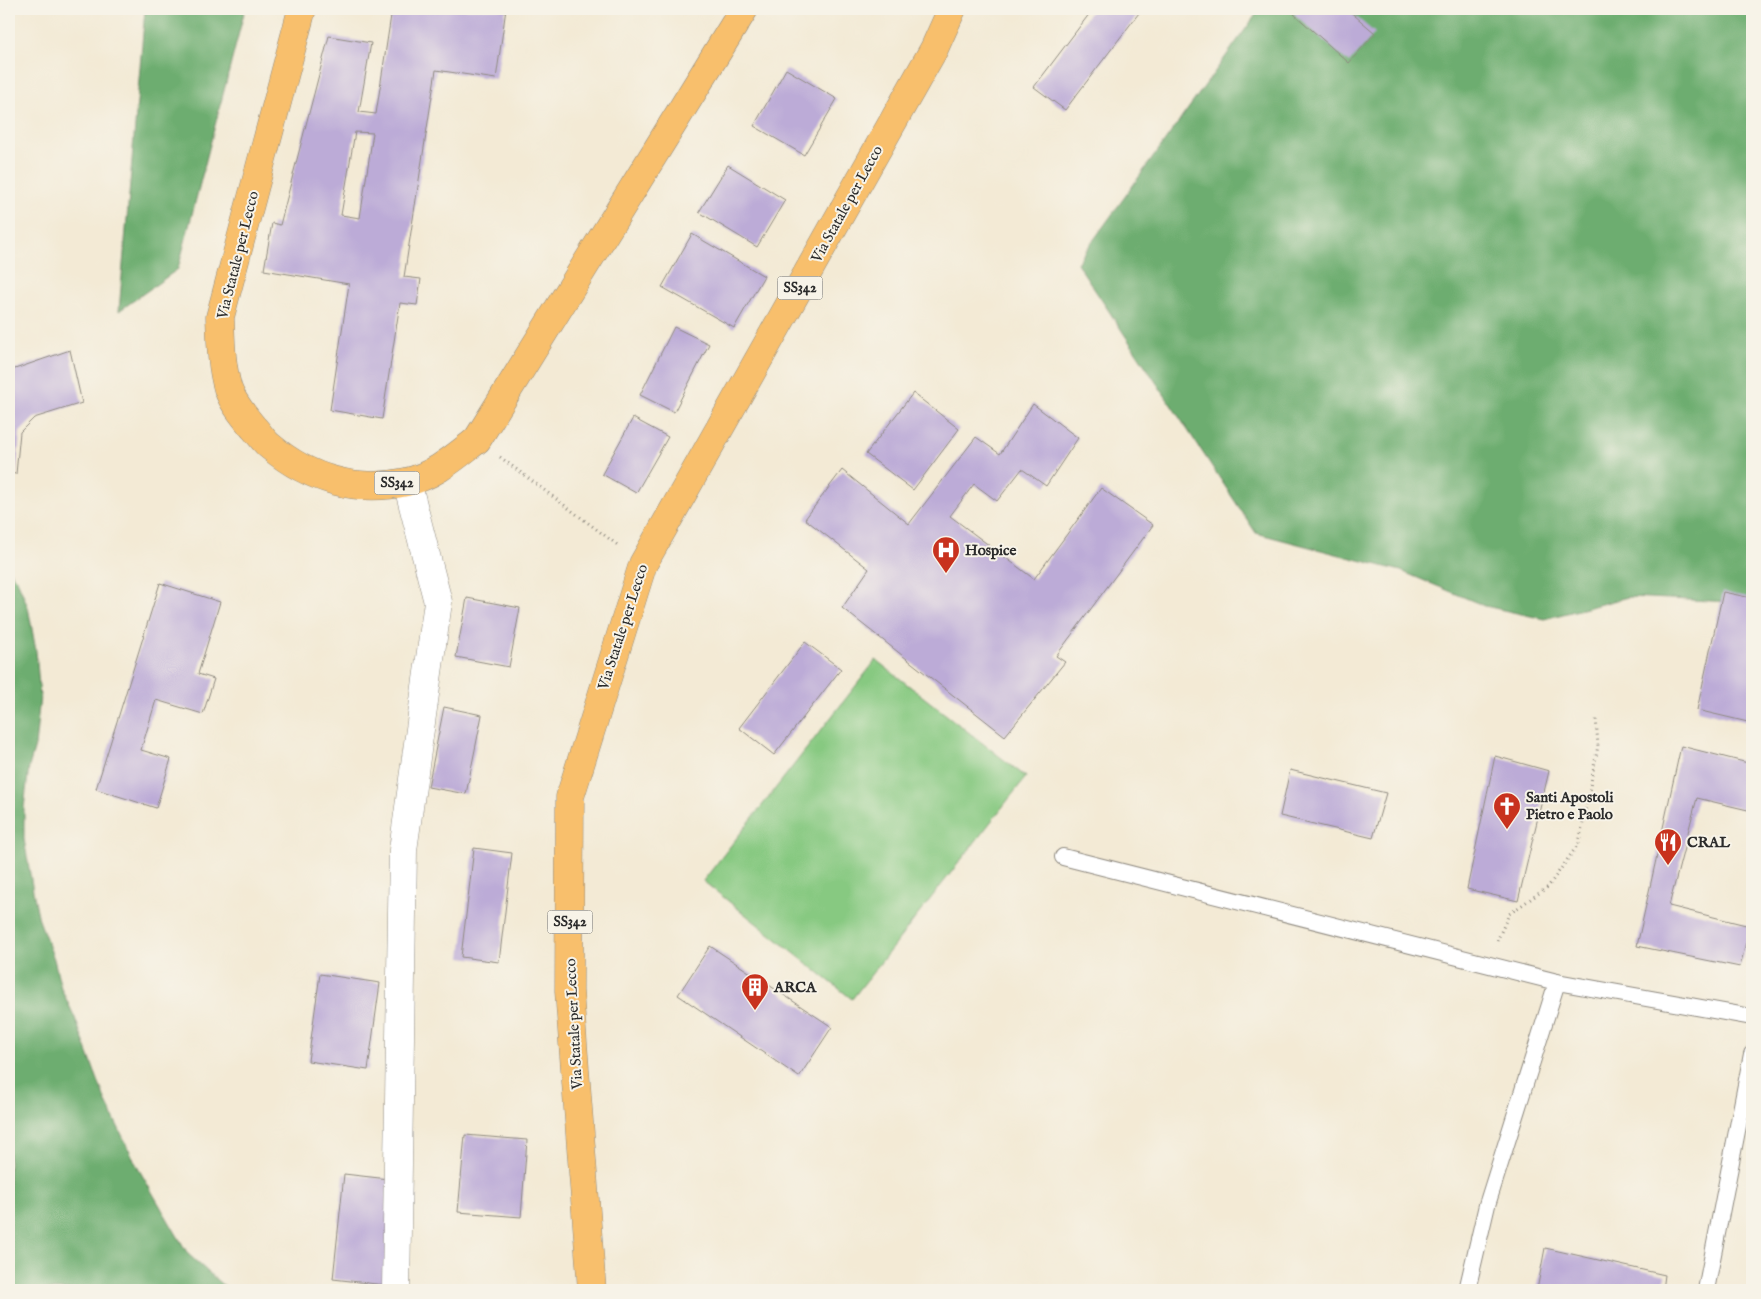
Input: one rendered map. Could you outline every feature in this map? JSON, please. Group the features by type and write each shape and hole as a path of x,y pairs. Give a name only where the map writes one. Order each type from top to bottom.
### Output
{"main road":[{"name":"Via Statale per Lecco","path":"302,9 220,317 221,360 229,391 244,415 270,447 305,470 341,484 375,486 407,482 442,467 477,440 744,9"},
{"name":"Via Statale per Lecco","path":"592,1290 570,990 570,797 643,564 929,57 952,9"}],"street":[{"path":"396,1290 403,850 438,602 407,482"}],"lane":[{"path":"1063,857 1557,982 1752,1017"},
{"path":"1467,1290 1487,1205 1557,982"},
{"path":"1706,1290 1752,1054"}],"path":[{"path":"477,440 643,564"},
{"path":"1503,943 1496,941 1509,914 1548,887 1579,843 1598,746 1596,718"}],"green space":[{"path":"145,9 245,9 178,269 119,311"},
{"path":"1260,9 1752,9 1752,603 1628,597 1544,619 1485,606 1401,571 1256,533 1077,263"},
{"path":"9,570 18,582 28,607 36,651 40,697 35,746 29,767 24,808 24,839 39,920 54,959 61,988 75,1018 106,1102 138,1168 188,1254 228,1290 9,1290"},
{"path":"876,660 1026,777 852,999 703,881"}],"building":[{"path":"392,9 506,9 496,79 436,70 404,277 421,279 417,305 400,303 382,419 330,410 349,284 264,270 272,223 280,225 329,36 371,43 359,112 376,114","holes":["355,132 373,133 360,218 341,215"]},
{"path":"1093,9 1142,9 1065,110 1034,87"},
{"path":"1298,9 1347,9 1375,33 1349,63 1294,14"},
{"path":"786,69 837,99 804,155 754,126"},
{"path":"728,165 785,200 757,247 699,212"},
{"path":"692,234 764,276 734,328 662,287"},
{"path":"674,327 709,344 674,412 640,395"},
{"path":"70,350 82,403 34,418 20,432 16,474 9,473 9,371"},
{"path":"913,393 959,429 913,490 866,454"},
{"name":"Hospice","path":"1033,404 1078,438 1046,486 1022,469 997,501 974,484 950,516 1034,579 1101,488 1153,525 1056,656 1065,662 1005,736 842,608 869,569 805,519 842,470 909,524 976,437 1000,454"},
{"path":"633,418 668,437 636,493 602,474"},
{"path":"160,583 220,602 198,674 214,679 203,714 156,700 141,750 171,759 156,808 96,789"},
{"path":"1723,592 1752,598 1752,723 1697,710"},
{"path":"467,598 520,608 509,667 456,657"},
{"path":"805,642 841,669 774,755 739,728"},
{"path":"444,707 482,715 466,794 428,787"},
{"path":"1681,746 1752,764 1752,811 1697,798 1669,906 1750,926 1740,967 1637,946"},
{"name":"Santi Apostoli Pietro e Paolo","path":"1495,756 1549,771 1518,901 1467,889"},
{"path":"1290,770 1386,793 1373,838 1280,816"},
{"path":"474,848 512,853 499,962 461,957"},
{"name":"ARCA","path":"710,946 832,1027 799,1077 678,995"},
{"path":"320,974 380,983 368,1070 308,1061"},
{"path":"465,1135 527,1140 521,1217 458,1212"},
{"path":"344,1174 397,1180 385,1285 333,1279"},
{"path":"1545,1248 1665,1275 1663,1290 1537,1290"}],"place":[{"name":"Hospice","path":"946,574"},
{"name":"Santi Apostoli Pietro e Paolo","path":"1507,830"},
{"name":"CRAL","path":"1668,866"},
{"name":"ARCA","path":"755,1011"}]}
